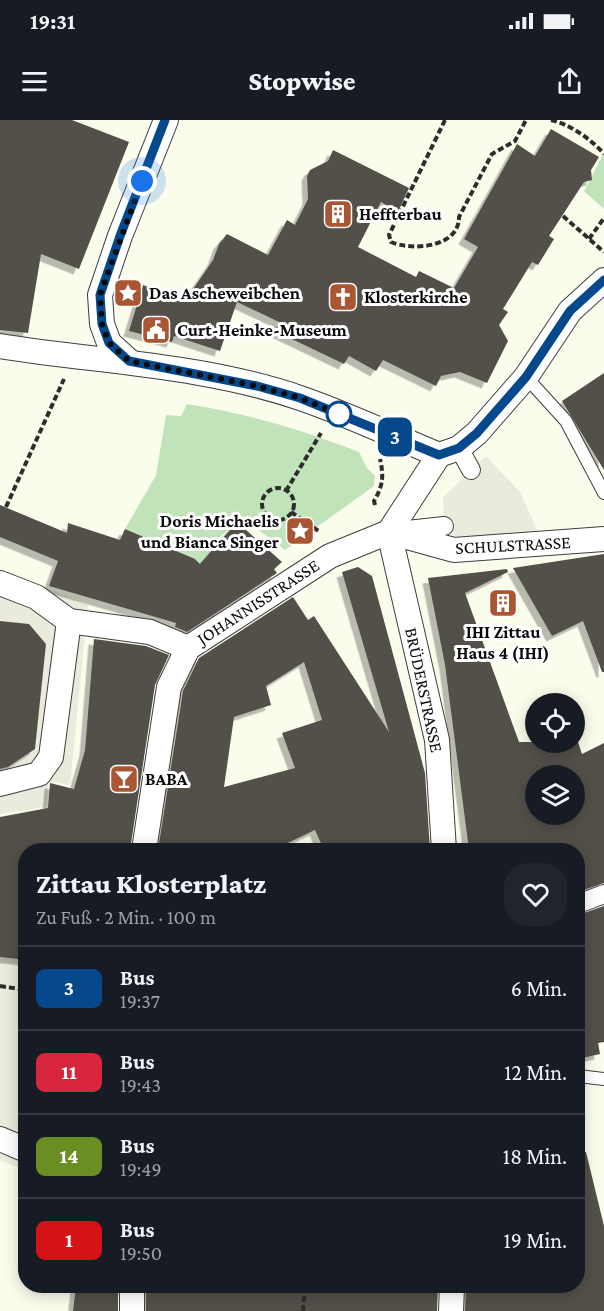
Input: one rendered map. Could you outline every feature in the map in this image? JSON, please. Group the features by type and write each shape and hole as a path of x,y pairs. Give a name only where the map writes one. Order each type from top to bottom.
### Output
{"street":[{"path":"129,361 109,343 102,324 100,295 165,120"},
{"path":"389,532 449,452 477,433 526,377 570,311 604,280"},
{"path":"0,346 70,357 129,361 257,386 300,398 449,452 471,470"},
{"path":"389,532 444,526"},
{"name":"SCHULSTRASSE","path":"389,532 454,550 540,539 604,539"},
{"name":"JOHANNISSTRASSE","path":"145,843 169,687 188,648 330,556 389,532"},
{"name":"BRÜDERSTRASSE","path":"389,532 437,740 444,843"},
{"path":"0,583 36,597 69,621 150,632 188,648"},
{"path":"0,784 39,774 51,757 69,621"},
{"path":"585,901 604,894"},
{"path":"0,1139 18,1147"},
{"path":"132,1293 132,1311"},
{"path":"451,1311 452,1293"}],"lane":[{"path":"526,377 566,421 604,493"},
{"path":"585,1077 604,1079"}],"path":[{"path":"446,120 389,235 391,242 404,247 443,241 454,233 459,226 459,217 492,154 515,141 526,120"},
{"path":"551,120 559,122 596,144 604,154"},
{"path":"563,216 604,252"},
{"path":"589,239 604,218"},
{"path":"6,507 69,367 70,357"},
{"path":"286,491 334,412"},
{"path":"379,456 383,472 382,489 374,501 389,532"},
{"path":"271,490 286,491 292,499 291,512 286,518 276,520 267,516 262,507 264,497 271,490"},
{"path":"291,512 318,528"},
{"path":"0,986 18,989"},
{"path":"303,1311 304,1293"}],"green space":[{"path":"604,153 604,209 584,191"},
{"path":"187,404 274,423 359,452 367,468 375,476 374,486 285,550 243,518 212,543 236,558 215,578 195,559 125,529 156,475 166,415 181,416"}],"shaded area":[{"path":"486,456 520,492 539,534 457,538 444,526 443,497"},
{"path":"0,569 88,605 70,785 49,781 46,807 0,814 0,762 13,764 35,749 46,644 28,624 0,621"},
{"path":"0,957 18,959 18,1167 0,1160"}],"building":[{"path":"0,120 72,120 129,142 79,269 41,254 28,333 0,330"},
{"path":"551,129 599,157 591,170 592,180 584,182 549,236 554,239 538,265 532,262 503,309 508,312 499,325 508,341 487,383 460,372 441,376 436,386 383,360 376,371 349,356 344,364 275,331 279,322 237,302 220,351 174,336 172,342 129,331 143,285 185,301 213,260 219,244 227,234 268,255 287,220 295,225 308,199 307,176 310,170 328,161 333,150 409,188 398,212 381,202 358,247 416,277 419,271 454,288 478,247 464,239 517,144 535,156"},
{"path":"604,373 604,470 562,401"},
{"path":"0,505 67,533 68,523 120,540 125,529 195,559 200,564 237,522 282,562 274,569 277,573 187,632 175,627 176,623 49,586 58,561 0,537"},
{"path":"604,554 604,672 602,672 583,621 552,636 513,568"},
{"path":"358,567 372,576 425,773 430,843 321,843 315,830 288,843 159,843 183,691 199,658 293,597 308,620 314,616 389,732 342,572","holes":["304,662 322,720 282,733 295,768 224,787 234,717 271,705 266,686"]},
{"path":"507,569 508,572 465,593 519,742 525,742 525,753 582,754 604,743 604,883 585,890 585,843 468,843 445,665 428,578"},
{"path":"0,621 29,624 46,644 35,749 8,767 0,769"},
{"path":"94,639 146,646 169,655 155,685 131,843 18,843 18,959 0,957 0,817 48,808 50,783 74,789 85,750"},
{"path":"604,906 604,1042 598,1043 600,1054 585,1057 585,913"},
{"path":"585,1152 604,1226 604,1311 465,1311 466,1293 585,1293"},
{"path":"75,1293 118,1293 118,1311 73,1311"},
{"path":"146,1293 438,1293 437,1311 146,1311"}],"bus line":[{"name":"3","path":"165,120 100,295 102,324 109,343 129,361 257,386 300,398 439,455 459,448 477,433 526,377 570,311 604,280"}],"place":[{"name":"Heffterbau","path":"338,214"},
{"name":"Das Ascheweibchen","path":"128,293"},
{"name":"Klosterkirche","path":"343,297"},
{"name":"Curt-Heinke-Museum","path":"156,330"},
{"name":"Doris Michaelis und Bianca Singer","path":"300,531"},
{"name":"IHI Zittau Haus 4 (IHI)","path":"503,603"},
{"name":"BABA","path":"124,779"}],"route":[{"path":"142,181 100,295 102,324 109,343 129,361 257,386 300,398 339,414"}]}
